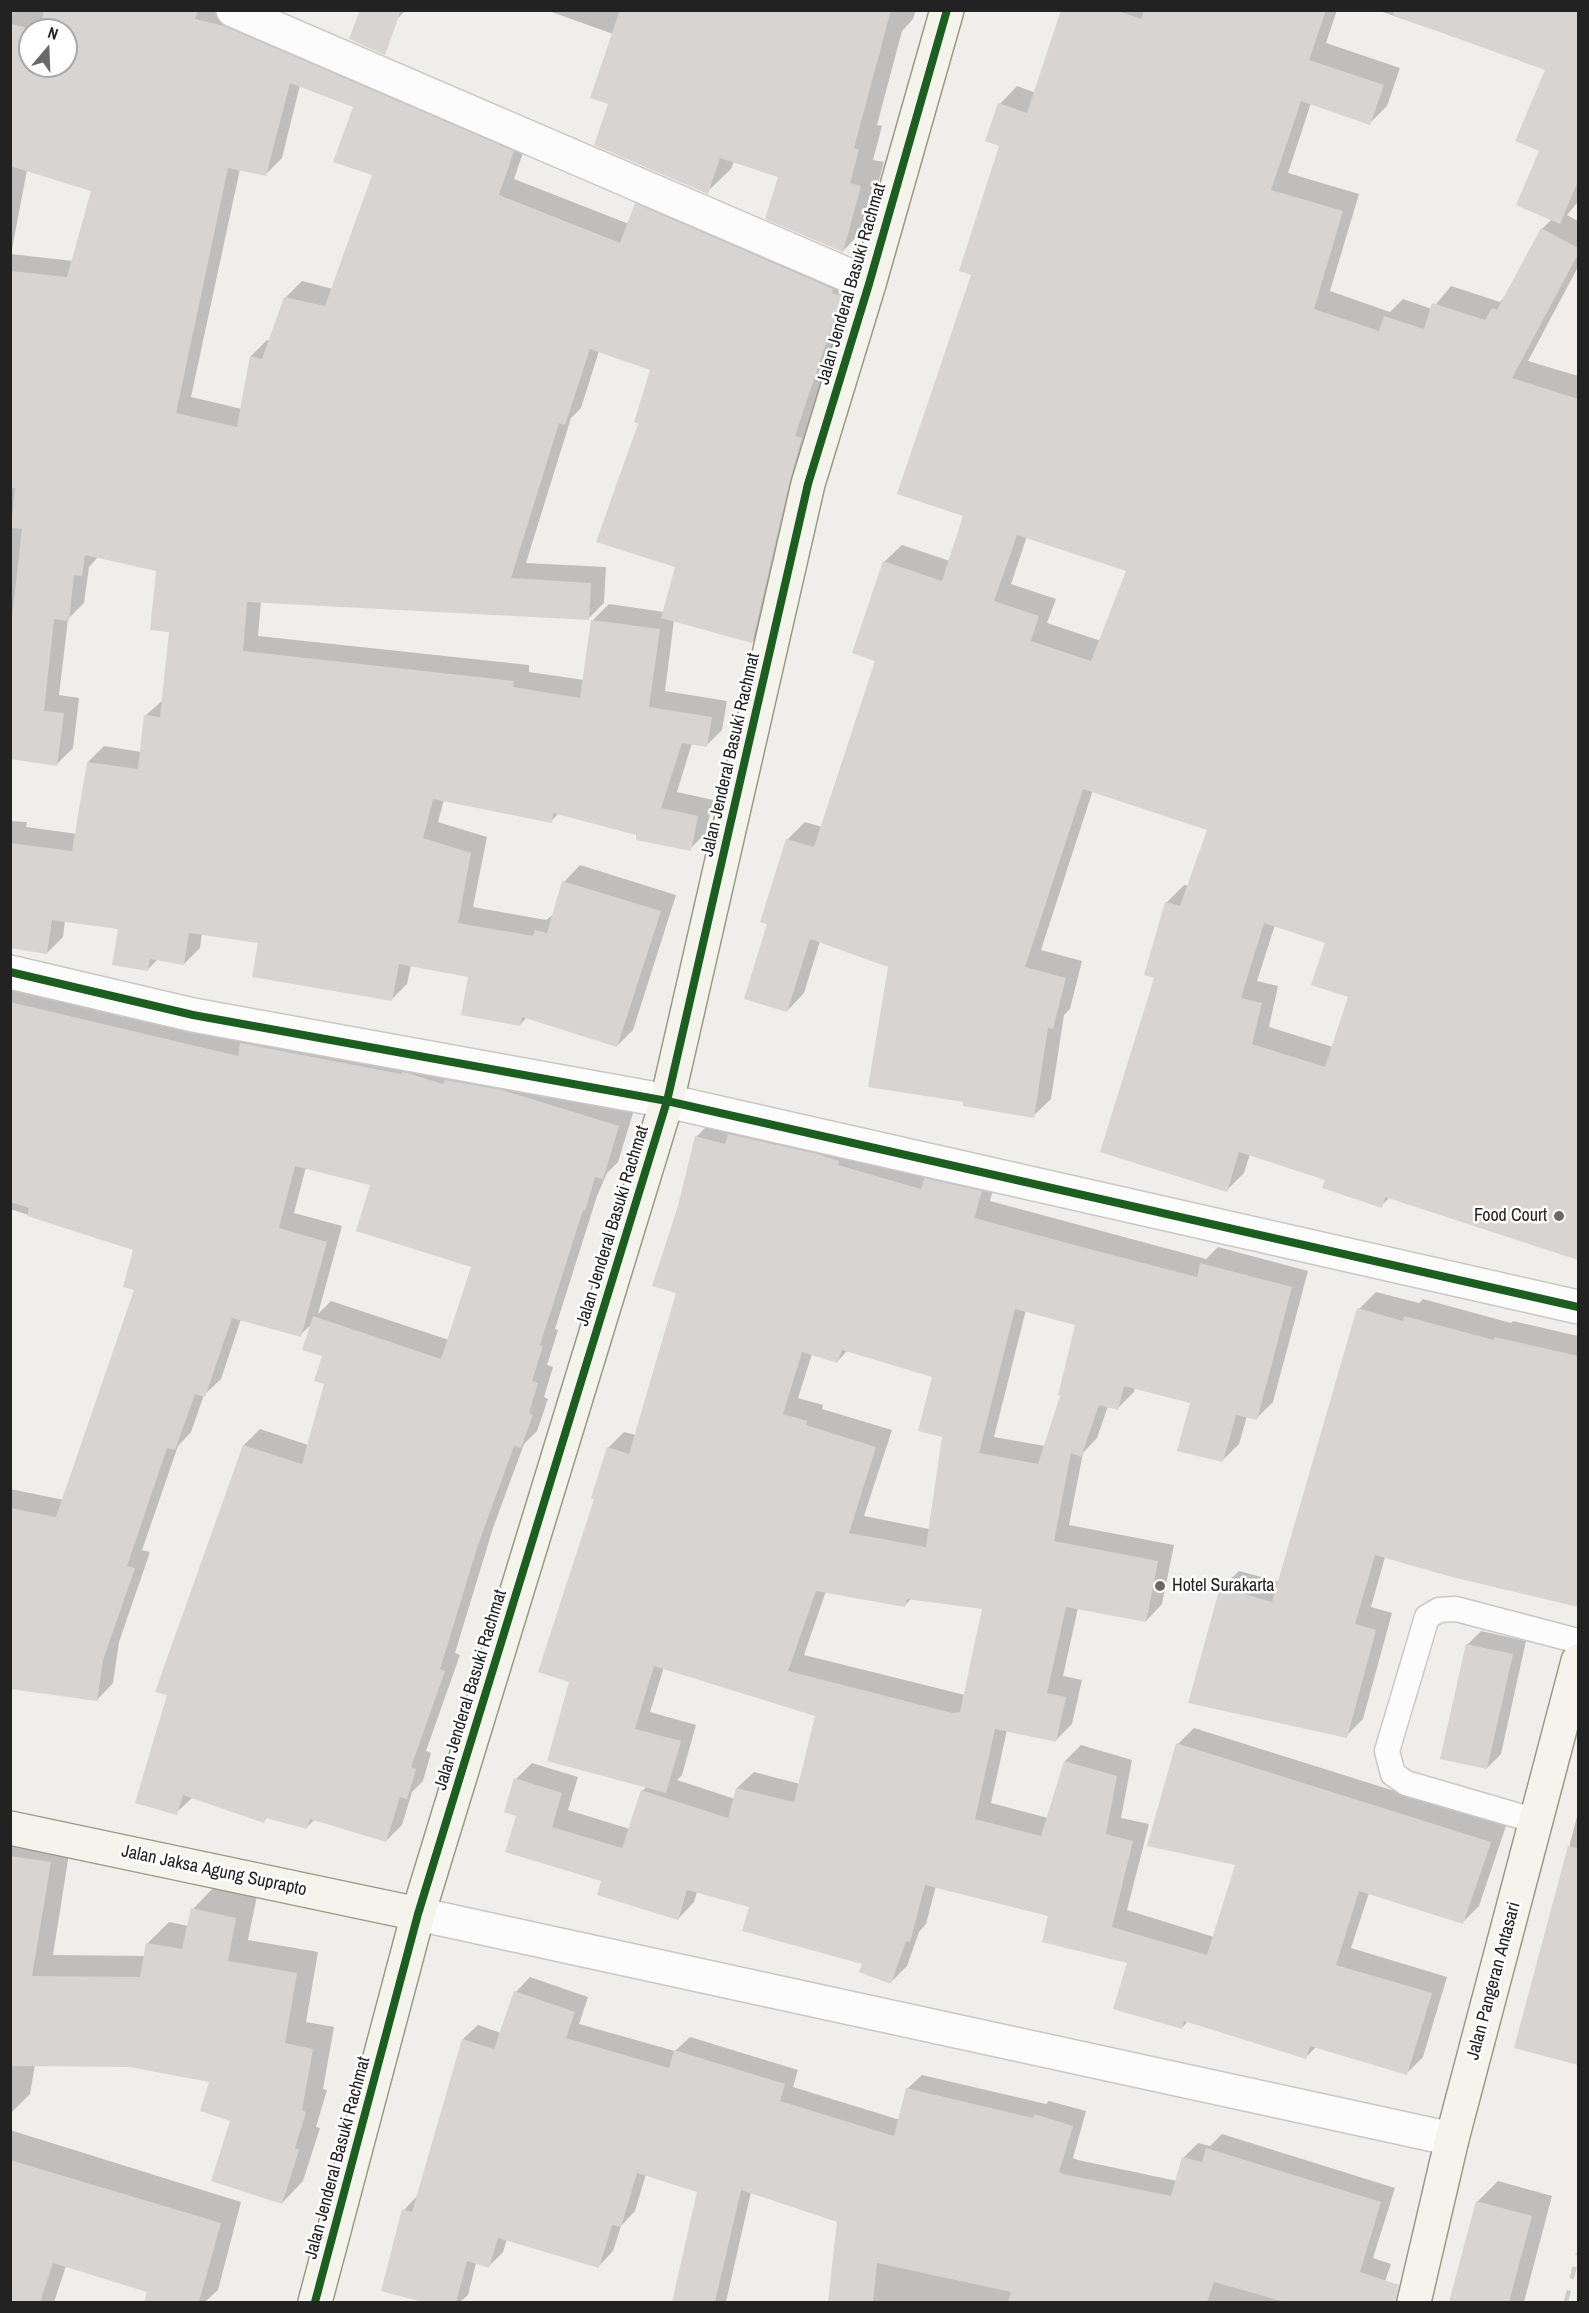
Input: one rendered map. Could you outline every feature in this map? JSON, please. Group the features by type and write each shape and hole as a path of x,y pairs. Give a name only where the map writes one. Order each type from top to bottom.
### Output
{"street":[{"path":"233,10 869,284"},
{"name":"Jalan Jenderal Basuki Rachmat","path":"315,2302 418,1914 667,1101 808,484 869,284 946,10"},
{"path":"10,972 193,1014 667,1101 1578,1307"},
{"name":"Jalan Pangeran Antasari","path":"1414,2302 1452,2139 1578,1661"},
{"name":"Jalan Jaksa Agung Suprapto","path":"10,1828 418,1914"},
{"path":"418,1914 1452,2139"}],"lane":[{"path":"1536,1821 1406,1783 1393,1774 1387,1751 1427,1617 1439,1610 1456,1609 1578,1641"}],"building":[{"path":"44,10 198,10 195,19 224,26 514,151 499,195 620,243 635,203 833,289 832,293 842,296 795,436 802,438 752,643 661,618 675,567 596,542 638,424 634,422 650,370 590,349 565,425 559,423 511,578 591,583 589,620 247,602 243,651 514,681 513,687 580,698 591,620 660,629 649,707 712,717 707,747 682,743 661,808 698,816 691,851 636,840 636,835 553,813 552,823 433,799 423,838 471,853 458,923 533,936 535,930 547,933 562,881 661,911 617,1047 522,1017 520,1026 461,1015 468,977 399,964 392,1001 252,977 258,943 189,933 184,965 150,959 148,971 112,965 118,929 52,920 47,954 10,948 10,843 72,851 87,762 138,769 144,715 160,717 169,632 150,630 156,571 85,555 82,576 74,575 69,621 54,619 44,711 64,713 57,766 10,759 10,635 22,529 11,528 15,488 10,488 10,271 67,277 91,191 10,166 10,23 18,26 18,78 78,78 78,18 42,18","holes":["290,83 353,107 333,162 372,175 325,306 284,297 262,359 250,356 237,427 176,413 228,168 266,176"]},
{"path":"360,10 401,10 385,55 349,39"},
{"path":"620,10 891,10 854,148 859,150 850,183 861,186 843,252 765,219 778,177 720,158 708,194 594,145 608,104 590,98"},
{"path":"1061,10 1115,10 1141,19 1144,10 1326,10 1309,60 1384,85 1370,125 1301,101 1271,190 1343,211 1314,309 1379,331 1384,316 1424,329 1432,303 1485,320 1492,308 1497,310 1541,228 1578,248 1578,254 1512,378 1578,399 1578,1260 1385,1197 1382,1208 1322,1188 1325,1180 1239,1152 1227,1192 1100,1152 1154,978 1144,975 1165,902 1180,906 1207,830 1083,789 1025,967 1066,978 1053,1029 1048,1028 1034,1118 963,1106 963,1102 868,1087 888,967 810,939 787,1012 744,999 767,924 760,922 786,839 814,847 875,661 852,653 883,561 942,581 963,516 897,494 971,275 959,271 999,146 985,141 998,103 1027,113","holes":["1017,535 1126,571 1091,661 1031,641 1039,616 994,601","1264,923 1325,943 1311,985 1348,997 1325,1067 1252,1044 1262,1003 1241,998"]},
{"path":"1394,10 1578,10 1578,181 1560,224 1516,205 1539,151 1515,141 1545,70 1393,15"},
{"path":"10,1002 238,1056 240,1043 401,1074 402,1072 407,1073 443,1084 445,1080 502,1090 619,1126 603,1179 595,1177 585,1211 583,1210 540,1345 543,1346 532,1381 538,1383 529,1413 533,1415 521,1448 514,1446 478,1545 440,1669 445,1671 411,1767 416,1769 407,1799 400,1797 386,1842 310,1819 307,1829 266,1818 264,1823 183,1795 177,1815 135,1803 167,1695 155,1692 243,1445 302,1464 324,1384 314,1381 322,1356 302,1350 313,1316 441,1359 471,1267 356,1231 370,1185 295,1166 279,1228 327,1242 301,1337 232,1318 205,1397 195,1394 175,1450 167,1448 127,1566 135,1568 103,1660 97,1701 10,1689 10,1508 56,1517 134,1290 123,1287 133,1250 27,1216 29,1208 10,1202"},
{"path":"728,1134 817,1154 839,1161 838,1165 921,1189 924,1178 982,1191 974,1218 1197,1277 1200,1263 1292,1287 1257,1420 1236,1415 1223,1462 1177,1451 1190,1403 1124,1386 1118,1410 1099,1405 1081,1457 1071,1453 1054,1541 1158,1561 1146,1622 1066,1607 1047,1693 1066,1697 1056,1742 995,1729 975,1819 1041,1836 1064,1761 1117,1776 1106,1834 1133,1841 1112,1927 1207,1955 1235,1865 1147,1846 1176,1743 1491,1842 1463,1924 1359,1891 1336,1965 1432,1993 1407,2075 1310,2046 1306,2059 1184,2021 1182,2029 1113,2009 1127,1963 1042,1942 1048,1916 925,1885 910,1942 906,1941 891,1984 859,1972 862,1964 742,1931 749,1907 687,1890 678,1920 597,1895 601,1881 505,1852 516,1816 504,1812 514,1778 562,1793 552,1827 622,1848 641,1790 728,1818 736,1788 794,1802 815,1716 654,1666 635,1729 681,1741 666,1793 547,1761 569,1682 538,1672 594,1499 591,1498 607,1447 629,1454 676,1293 652,1286 678,1206 695,1136 725,1144","holes":["1015,1309 1075,1325 1058,1395 1060,1396 1038,1464 979,1453","842,1350 932,1377 918,1431 942,1437 926,1547 849,1533 876,1447 806,1425 807,1421 783,1414 802,1352 837,1363","816,1591 905,1607 907,1599 982,1609 960,1712 952,1713 788,1671"]},
{"path":"1357,1308 1403,1321 1404,1316 1494,1340 1495,1337 1578,1356 1578,1607 1452,1577 1375,1555 1355,1624 1376,1630 1347,1738 1188,1703 1220,1587 1272,1602"},
{"path":"1466,1644 1513,1654 1487,1769 1440,1759"},
{"path":"1568,1846 1578,1848 1578,2065 1514,2048"},
{"path":"10,1856 51,1862 32,1976 140,1977 146,1943 182,1949 191,1908 236,1918 228,1961 297,1973 285,2043 313,2049 302,2110 306,2112 295,2148 299,2150 282,2204 211,2181 230,2121 200,2111 209,2082 130,2067 10,2066"},
{"path":"514,1991 575,2012 566,2038 669,2068 674,2050 785,2084 780,2101 894,2136 906,2088 1033,2118 1034,2114 1073,2126 1059,2172 1063,2174 1171,2196 1182,2157 1202,2162 1206,2148 1381,2202 1360,2272 1399,2285 1396,2302 1285,2302 1214,2282 1207,2302 1008,2302 1011,2292 877,2263 873,2302 828,2302 837,2222 741,2190 715,2302 672,2302 697,2192 637,2173 621,2227 612,2225 599,2268 498,2238 489,2268 467,2261 456,2302 422,2302 381,2291 402,2209 412,2212 462,2039 494,2049"},
{"path":"10,2160 221,2223 199,2302 144,2302 147,2292 53,2263 40,2302 10,2302"},
{"path":"1476,2201 1532,2216 1509,2302 1449,2302"}],"railway":[{"path":"1566,2302 1578,2253"}],"cycle path":[{"path":"315,2302 418,1914 667,1101 808,484 869,284 947,10"},
{"path":"10,972 193,1015 667,1101 1578,1307"}],"place":[{"name":"Food Court","path":"1559,1216"},
{"name":"Hotel Surakarta","path":"1160,1586"}]}
